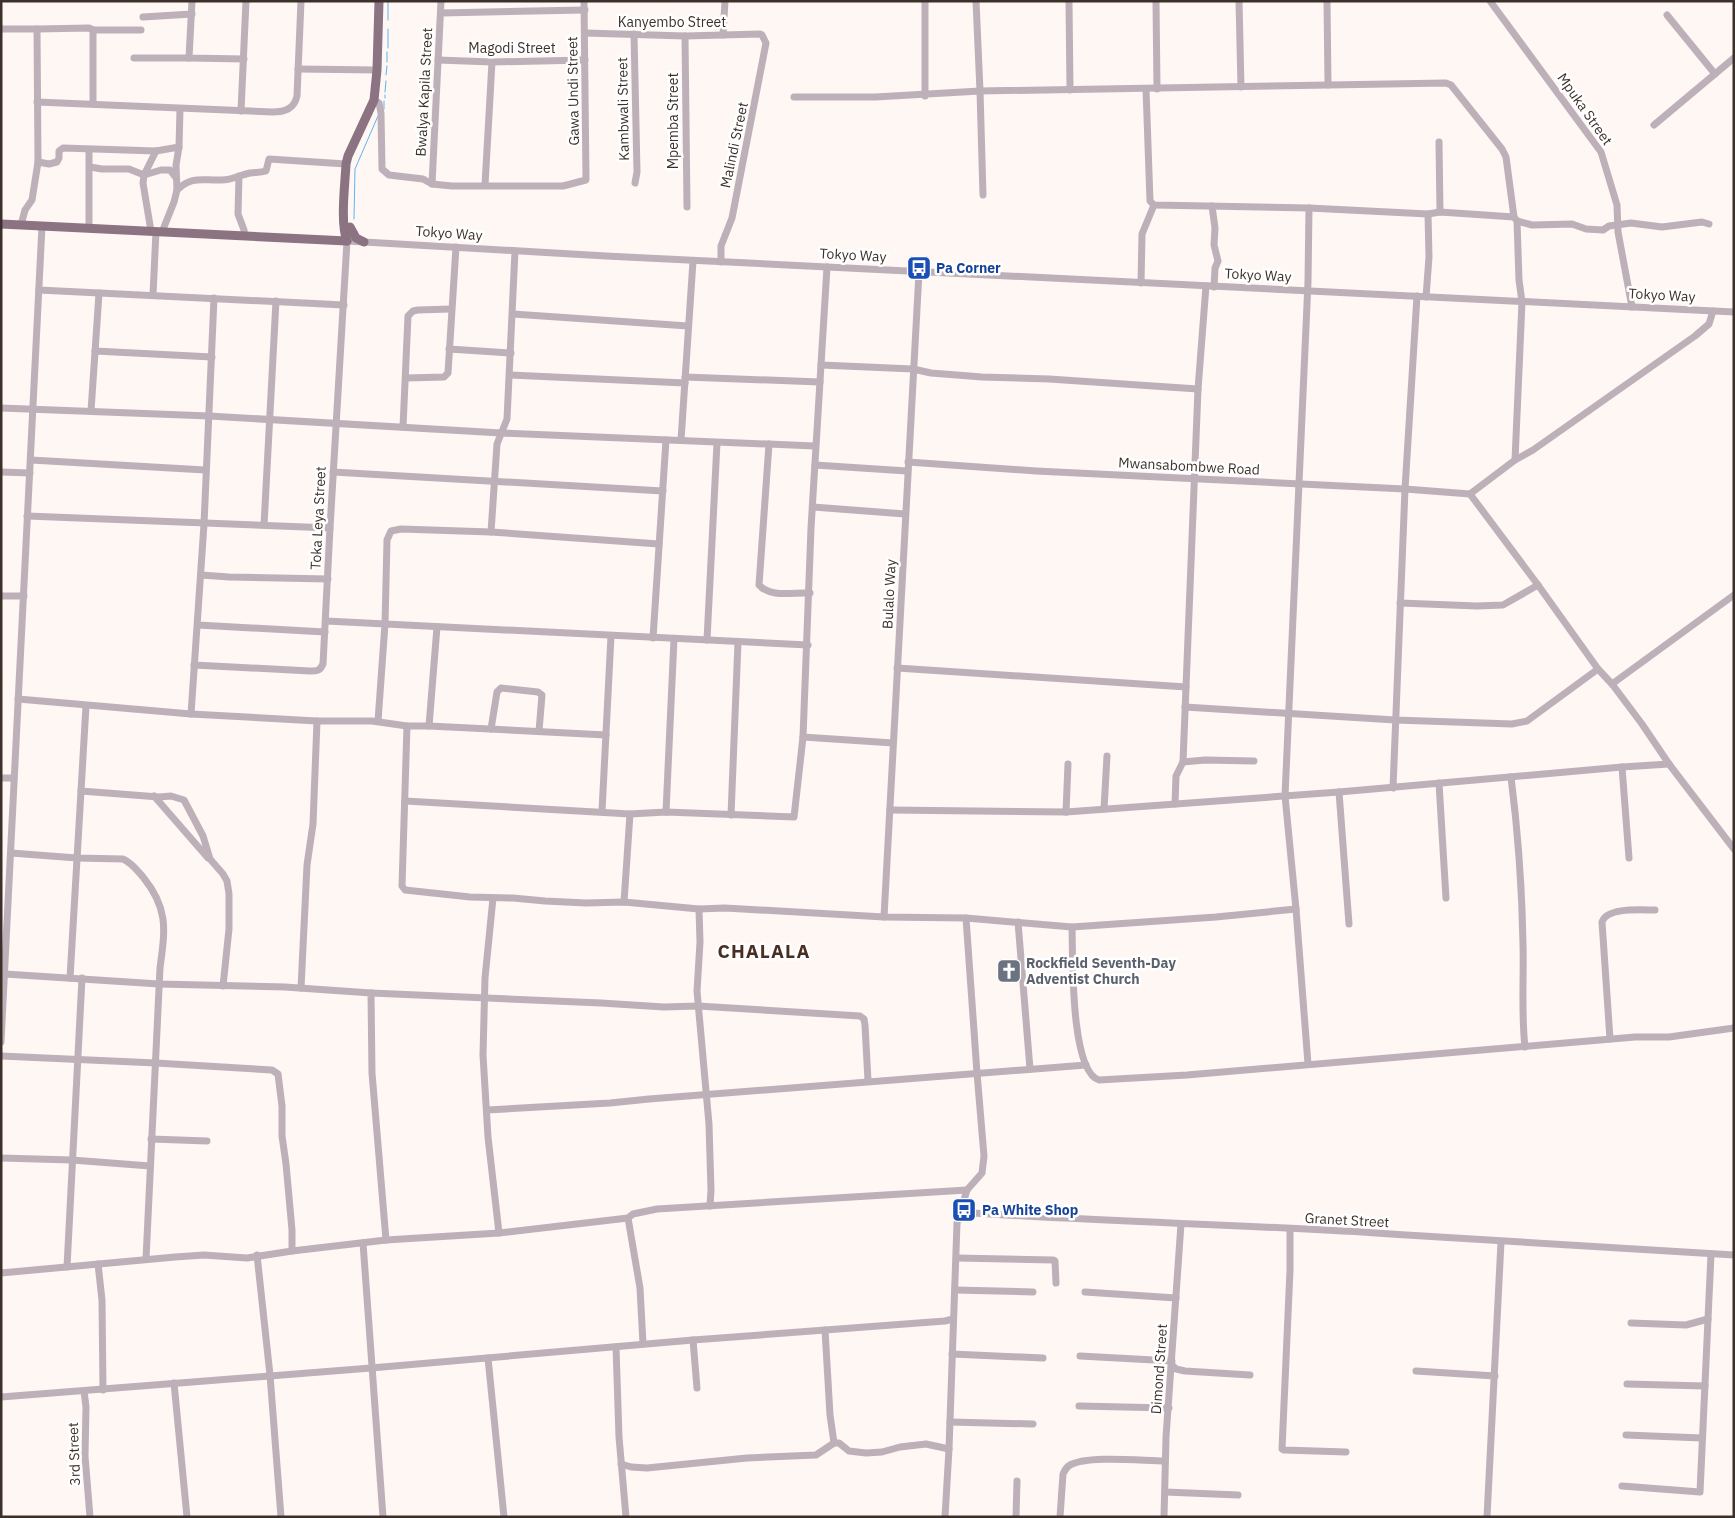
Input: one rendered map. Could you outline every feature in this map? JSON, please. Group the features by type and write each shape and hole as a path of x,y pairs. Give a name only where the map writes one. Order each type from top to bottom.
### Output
{"main road":[{"path":"347,241 346,164 348,156 376,101 379,1"},
{"path":"332,241 347,224 351,165 376,101 383,70 385,1"},
{"name":"Tokyo Way","path":"1,224 347,241"},
{"path":"347,224 356,238 364,242"}],"street":[{"path":"189,58 192,1"},
{"path":"241,110 246,1"},
{"path":"37,102 280,112 292,108 297,96 301,1"},
{"name":"Bwalya Kapila Street","path":"432,184 442,1"},
{"name":"Gawa Undi Street","path":"485,185 501,187 563,186 586,180 584,1"},
{"path":"723,35 725,1"},
{"path":"925,1 925,96"},
{"path":"976,1 983,195"},
{"path":"1069,1 1070,90"},
{"path":"1156,1 1157,89"},
{"path":"1239,1 1241,87"},
{"path":"1327,1 1328,85"},
{"name":"Mpuka Street","path":"1490,1 1598,146 1614,191 1632,307"},
{"path":"441,12 584,10"},
{"path":"143,17 192,14"},
{"path":"1667,14 1715,74"},
{"path":"1,29 89,28 93,30 141,30"},
{"path":"21,225 32,200 38,162 37,29"},
{"path":"93,30 93,104"},
{"name":"Kanyembo Street","path":"585,33 685,36 760,34"},
{"name":"Kambwali Street","path":"634,34 637,172 635,183"},
{"name":"Malindi Street","path":"721,262 722,246 732,218 746,140 760,80 766,43 760,34"},
{"name":"Mpemba Street","path":"685,36 687,207"},
{"path":"134,58 244,58"},
{"path":"1654,125 1734,58"},
{"name":"Magodi Street","path":"438,60 492,62 585,60"},
{"path":"376,101 381,113 382,170 389,175 423,179 432,184 485,185 492,62"},
{"path":"298,69 377,70"},
{"path":"794,97 925,96 980,91 1446,83 1451,85 1504,152 1516,219 1522,302 1515,460"},
{"path":"1146,89 1150,201 1154,205 1309,208 1428,214 1440,212 1516,219 1532,225 1572,224 1586,229 1603,230 1609,226 1635,223 1662,227 1702,222 1709,224"},
{"path":"156,231 174,202 177,190 176,165 179,147 180,109"},
{"path":"1438,142 1440,212"},
{"path":"38,162 48,164 57,162 60,149 156,151 179,147"},
{"path":"89,150 89,228"},
{"path":"152,295 156,231 144,198 142,183 156,151"},
{"path":"177,190 194,179 224,181 266,171 269,159 346,164"},
{"path":"90,167 129,169 144,175 160,170 170,170 177,180"},
{"path":"239,176 238,214 245,236"},
{"path":"1141,283 1142,234 1154,205"},
{"path":"1212,206 1215,228 1214,245 1218,261 1214,286"},
{"path":"1308,1064 1285,796 1309,208"},
{"path":"1426,297 1429,257 1428,214"},
{"path":"1,1042 4,927 11,853 42,226"},
{"name":"Tokyo Way","path":"347,241 1307,292 1734,312"},
{"name":"Toka Leya Street","path":"194,665 318,671 324,664 347,241"},
{"path":"406,378 447,376 456,247"},
{"path":"490,532 497,444 507,419 515,251"},
{"path":"681,440 693,260"},
{"path":"405,801 630,814 666,812 794,817 803,737 815,446 826,267"},
{"name":"Bulalo Way","path":"884,917 896,668 919,272"},
{"path":"1175,804 1176,776 1183,762 1198,388 1206,286"},
{"path":"39,290 344,305"},
{"path":"91,411 99,293"},
{"path":"1393,788 1405,489 1417,296"},
{"path":"192,714 204,524 214,298"},
{"path":"264,525 276,301"},
{"path":"403,427 408,321 410,313 418,310 451,309"},
{"path":"1713,311 1709,324 1695,336 1533,450 1515,460 1470,494 1598,669 1612,684 1669,764 1734,849"},
{"path":"513,314 688,326"},
{"path":"449,349 510,353"},
{"path":"95,351 212,357"},
{"path":"821,365 913,369 956,375 1198,388"},
{"path":"510,375 820,382"},
{"path":"1,408 209,416 501,433 815,446"},
{"path":"653,638 666,440"},
{"path":"707,640 717,443"},
{"path":"769,444 760,585 764,591 771,593 810,593"},
{"path":"31,460 205,470"},
{"name":"Mwansabombwe Road","path":"908,462 1470,494"},
{"path":"815,465 907,471"},
{"path":"1,472 30,472"},
{"path":"333,472 663,491"},
{"path":"813,507 906,514"},
{"path":"27,516 330,528"},
{"path":"378,721 385,624 387,540 391,531 401,529 490,532 659,544"},
{"path":"201,575 328,579"},
{"path":"1400,603 1477,606 1503,605 1538,585"},
{"path":"1612,684 1734,595"},
{"path":"1,596 24,596"},
{"path":"326,621 808,645"},
{"path":"198,625 325,632"},
{"path":"429,726 437,627"},
{"path":"602,811 611,636"},
{"path":"666,812 674,639"},
{"path":"731,815 738,642"},
{"path":"896,668 1186,687"},
{"path":"1185,707 1395,720 1524,723 1598,669"},
{"path":"491,729 497,692 501,688 538,692 542,695 539,731"},
{"path":"18,699 192,714 317,721 378,721 407,726 539,731 559,734 606,736"},
{"path":"70,978 86,706"},
{"path":"301,988 306,865 313,824 317,721"},
{"path":"407,726 403,889 470,897 586,903 624,902 699,909 725,908 884,917 966,918 1072,927 1296,909"},
{"path":"803,737 893,743"},
{"path":"1104,809 1107,756"},
{"path":"1183,762 1205,760 1254,761"},
{"path":"1066,812 1068,764"},
{"path":"890,810 1066,812 1393,788 1669,764"},
{"path":"1622,767 1629,858"},
{"path":"1511,777 1521,890 1525,1047"},
{"path":"1,778 14,778"},
{"path":"1439,783 1446,898"},
{"path":"81,792 171,796 184,800 204,836 211,862"},
{"path":"1339,792 1350,924"},
{"path":"154,796 223,874 227,881 229,929 223,986"},
{"path":"624,902 630,814"},
{"path":"11,853 123,859 129,862 145,880 160,903 164,919 159,984 146,1259"},
{"path":"493,898 484,998 483,1055 488,1137 499,1233"},
{"path":"699,909 700,942 697,991 711,1175 710,1206"},
{"path":"1610,1039 1603,918 1608,914 1621,911 1655,910"},
{"path":"946,1517 957,1223 967,1190 982,1173 984,1156 976,1073 966,918"},
{"path":"1018,922 1030,1069"},
{"path":"1072,927 1078,1043 1086,1065 1095,1079 1099,1080 1635,1037 1669,1037 1734,1028"},
{"path":"3,980 82,978 159,984 301,988 371,993 601,1002 664,1007 698,1006 860,1016 864,1019 865,1025 868,1081"},
{"path":"67,1267 82,978"},
{"path":"371,993 372,1073 386,1240"},
{"path":"1,1056 272,1070 278,1074 282,1106 282,1136 292,1230 292,1250"},
{"path":"487,1110 610,1103 1086,1065"},
{"path":"151,1140 208,1141"},
{"path":"1,1158 72,1160 150,1166"},
{"path":"1,1273 204,1255 247,1258 292,1250 386,1240 499,1233 628,1218 633,1214 657,1209 967,1190"},
{"name":"Granet Street","path":"959,1212 1035,1218 1290,1229 1734,1255"},
{"path":"628,1218 640,1288 643,1344"},
{"name":"Dimond Street","path":"1164,1517 1181,1224"},
{"path":"1290,1229 1282,1449 1346,1452"},
{"path":"1487,1517 1501,1242"},
{"path":"363,1243 383,1517"},
{"path":"1622,1486 1700,1492 1712,1254"},
{"path":"257,1255 270,1376 281,1517"},
{"path":"956,1258 1053,1260 1056,1261 1056,1283"},
{"path":"98,1264 102,1300 103,1390"},
{"path":"955,1290 1033,1292"},
{"path":"1085,1292 1176,1298"},
{"path":"1,1397 953,1319"},
{"path":"1631,1324 1686,1325 1708,1319"},
{"path":"825,1330 830,1422 834,1443"},
{"path":"693,1340 697,1388"},
{"path":"616,1347 620,1464 626,1517"},
{"path":"952,1354 1043,1358"},
{"path":"1080,1356 1172,1363 1176,1369 1185,1371 1250,1375"},
{"path":"488,1358 504,1517"},
{"path":"1416,1371 1495,1376"},
{"path":"174,1383 187,1517"},
{"path":"1626,1384 1705,1386"},
{"name":"3rd Street","path":"84,1391 86,1407 85,1456 90,1517"},
{"path":"1079,1406 1169,1408"},
{"path":"950,1422 1033,1424"},
{"path":"1626,1435 1702,1438"},
{"path":"620,1464 647,1468 747,1458 816,1455 834,1443 839,1443 849,1451 866,1454 926,1444 949,1449"},
{"path":"1060,1517 1063,1474 1070,1465 1094,1461 1166,1461"},
{"path":"1016,1481 1016,1517"},
{"path":"1165,1492 1238,1495"}],"waterway":[{"path":"388,1 388,20"},
{"path":"388,29 388,48"},
{"path":"387,52 387,62"},
{"path":"386,75 387,66"},
{"path":"385,92 386,81"},
{"path":"384,101 384,109"},
{"path":"354,219 355,169 378,116"}],"place":[{"name":"Pa Corner","path":"919,268"},
{"name":"Rockfield Seventh-Day Adventist Church","path":"1009,971"},
{"name":"Pa White Shop","path":"964,1210"}],"district":[{"name":"CHALALA","path":"764,951"}]}
